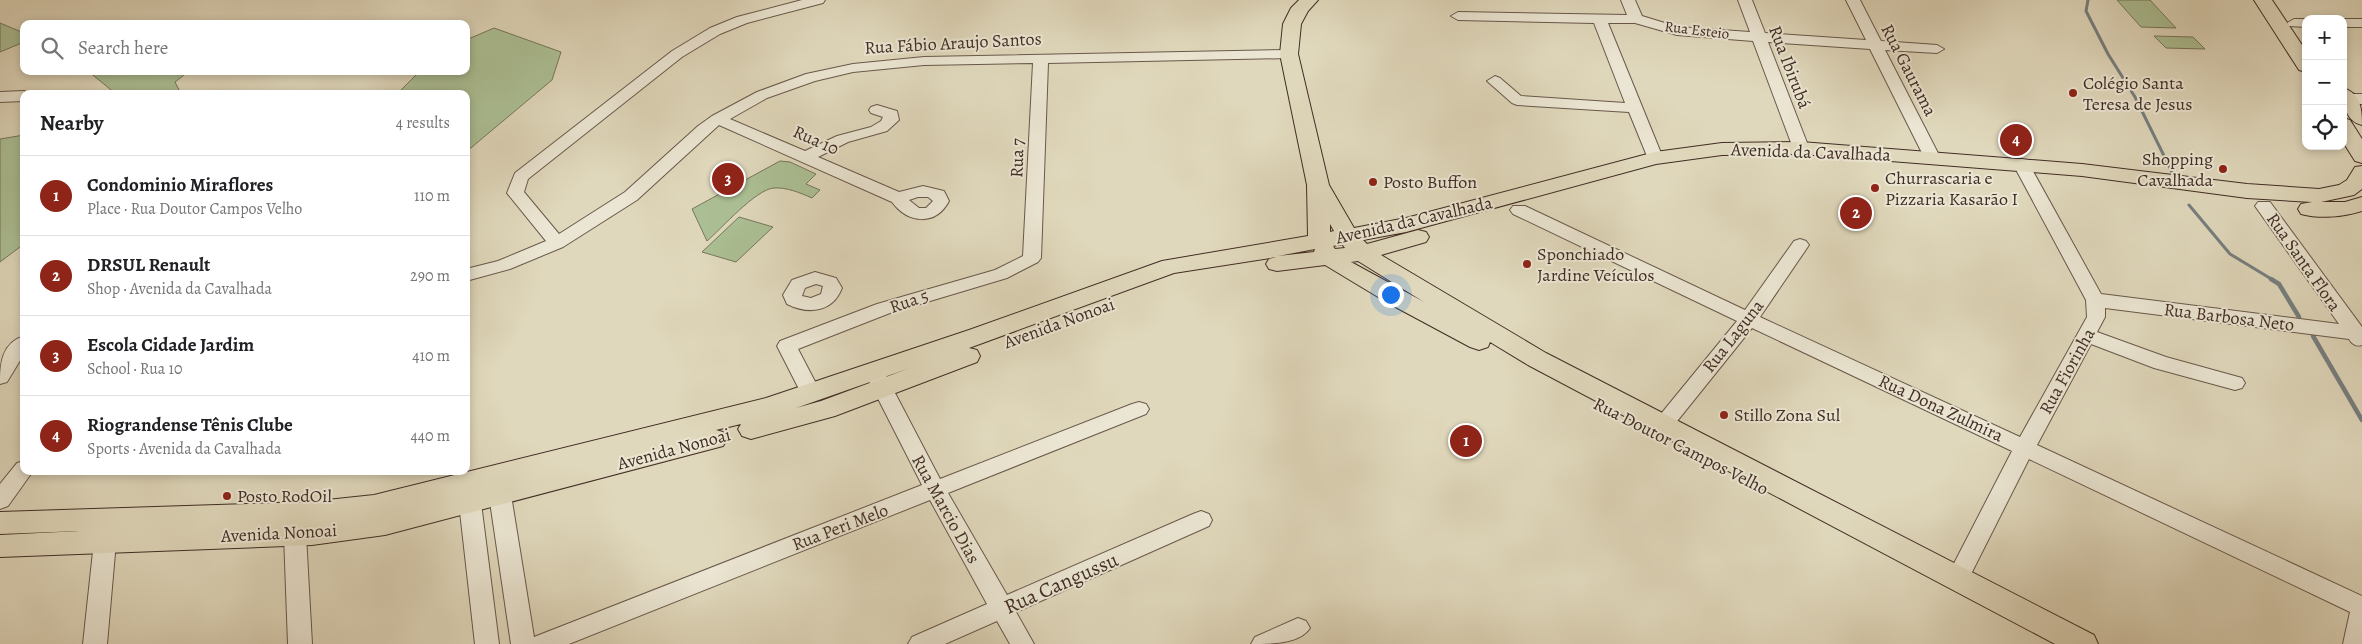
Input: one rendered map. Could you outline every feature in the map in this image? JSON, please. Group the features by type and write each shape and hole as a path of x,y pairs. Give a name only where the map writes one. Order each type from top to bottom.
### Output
{"main road":[{"path":"1309,0 1300,8 1292,24 1289,54 1318,185 1324,249"},
{"path":"2263,0 2283,19 2300,23"},
{"path":"2263,0 2302,60"},
{"path":"2279,0 2300,23"},
{"path":"2351,97 2362,119"},
{"path":"2347,130 2361,153"},
{"name":"Avenida da Cavalhada","path":"1355,245 1406,226 1655,158 1722,149 1801,148 1932,157 2264,206 2314,210 2357,207"},
{"name":"Avenida da Cavalhada","path":"1324,249 1355,245 1520,210 1660,171 1730,161 1806,160 2147,177 2274,194 2319,196 2346,190 2355,184 2362,172"},
{"path":"1318,185 1333,213 1355,245"},
{"path":"2264,206 2263,202 2269,199 2302,199 2319,196"},
{"path":"1333,213 1362,224 1406,226"},
{"name":"Rua Doutor Campos Velho","path":"1355,245 1413,296 1771,493 2051,644"},
{"name":"Rua Doutor Campos Velho","path":"1324,249 1958,577 2083,644"},
{"name":"Avenida Nonoai","path":"0,523 308,513 374,506 558,462 769,407 811,393 878,380 1180,279 1324,249"},
{"name":"Avenida Nonoai","path":"0,546 295,535 385,524 826,409 878,380"},
{"path":"470,503 477,494 548,472 558,462"}],"street":[{"path":"557,243 515,193 521,177 677,54 715,31 742,20 818,0"},
{"path":"1628,0 1636,19"},
{"name":"Rua Ibirubá","path":"1745,0 1801,148"},
{"name":"Rua Gaurama","path":"1853,0 1932,157"},
{"name":"Rua Esteio","path":"1458,16 1636,19 1677,31 1937,49"},
{"path":"1600,18 1655,158"},
{"path":"2347,23 2362,23"},
{"name":"Rua Fábio Araujo Santos","path":"470,273 504,265 557,243 631,196 704,129 718,119 762,95 811,78 853,68 924,61 1289,54"},
{"name":"Rua 7","path":"1032,258 1041,59"},
{"path":"1495,81 1517,100 1634,108"},
{"path":"0,97 20,96"},
{"path":"805,157 848,137 879,130 888,124 891,120 891,114 876,110"},
{"name":"Rua 10","path":"718,119 898,198"},
{"path":"2024,171 2095,300"},
{"name":"Rua Santa Flora","path":"2264,206 2359,336"},
{"name":"Rua Dona Zulmira","path":"1520,210 1748,320 2025,447 2362,607"},
{"name":"Rua Laguna","path":"1663,425 1748,320 1800,245"},
{"name":"Rua 5","path":"811,393 786,346 828,329 941,291 989,278 1032,258"},
{"name":"Rua Fiorinha","path":"1958,577 2025,447 2096,317 2095,300"},
{"name":"Rua Barbosa Neto","path":"2095,300 2359,336"},
{"path":"817,304 828,329"},
{"path":"2087,335 2161,362 2235,383"},
{"path":"0,378 16,350 20,347"},
{"name":"Rua Marcio Dias","path":"878,380 935,490 1022,644"},
{"name":"Rua Peri Melo","path":"542,644 1139,409"},
{"path":"0,500 20,474"},
{"path":"500,495 523,644"},
{"path":"470,503 487,644"},
{"name":"Rua Cangussu","path":"920,644 1002,610 1201,520"},
{"path":"295,535 300,644"},
{"path":"95,644 105,542"},
{"path":"2355,644 2362,612"},
{"path":"1263,644 1298,628"}],"green space":[{"path":"2117,0 2150,0 2176,28 2141,27"},
{"path":"0,23 20,31 20,44 0,52"},
{"path":"494,28 561,52 552,80 470,149 470,90 401,90 416,75 470,75 470,38"},
{"path":"2154,36 2193,37 2205,49 2166,48"},
{"path":"93,75 184,75 175,82 179,90 111,90"},
{"path":"20,136 20,247 0,262 0,139"},
{"path":"780,161 790,162 816,174 806,184 820,190 812,198 783,188 767,190 739,210 707,241 692,209"},
{"path":"739,217 773,227 736,262 702,252"}],"waterway":[{"path":"2088,0 2086,11 2108,54 2135,97 2173,174"},
{"path":"2189,205 2230,254 2273,280"},
{"path":"2271,279 2279,284 2299,317"},
{"path":"2313,336 2362,420"}],"place":[{"name":"Colégio Santa Teresa de Jesus","path":"2073,93"},
{"name":"Riograndense Tênis Clube","path":"2016,140"},
{"name":"Shopping Cavalhada","path":"2223,169"},
{"name":"Escola Cidade Jardim","path":"728,179"},
{"name":"Posto Buffon","path":"1373,182"},
{"name":"Churrascaria e Pizzaria Kasarão I","path":"1875,188"},
{"name":"DRSUL Renault","path":"1856,213"},
{"name":"Sponchiado Jardine Veículos","path":"1527,264"},
{"name":"Stillo Zona Sul","path":"1724,415"},
{"name":"Condominio Miraflores","path":"1466,441"},
{"name":"Posto RodOil","path":"227,496"}]}
